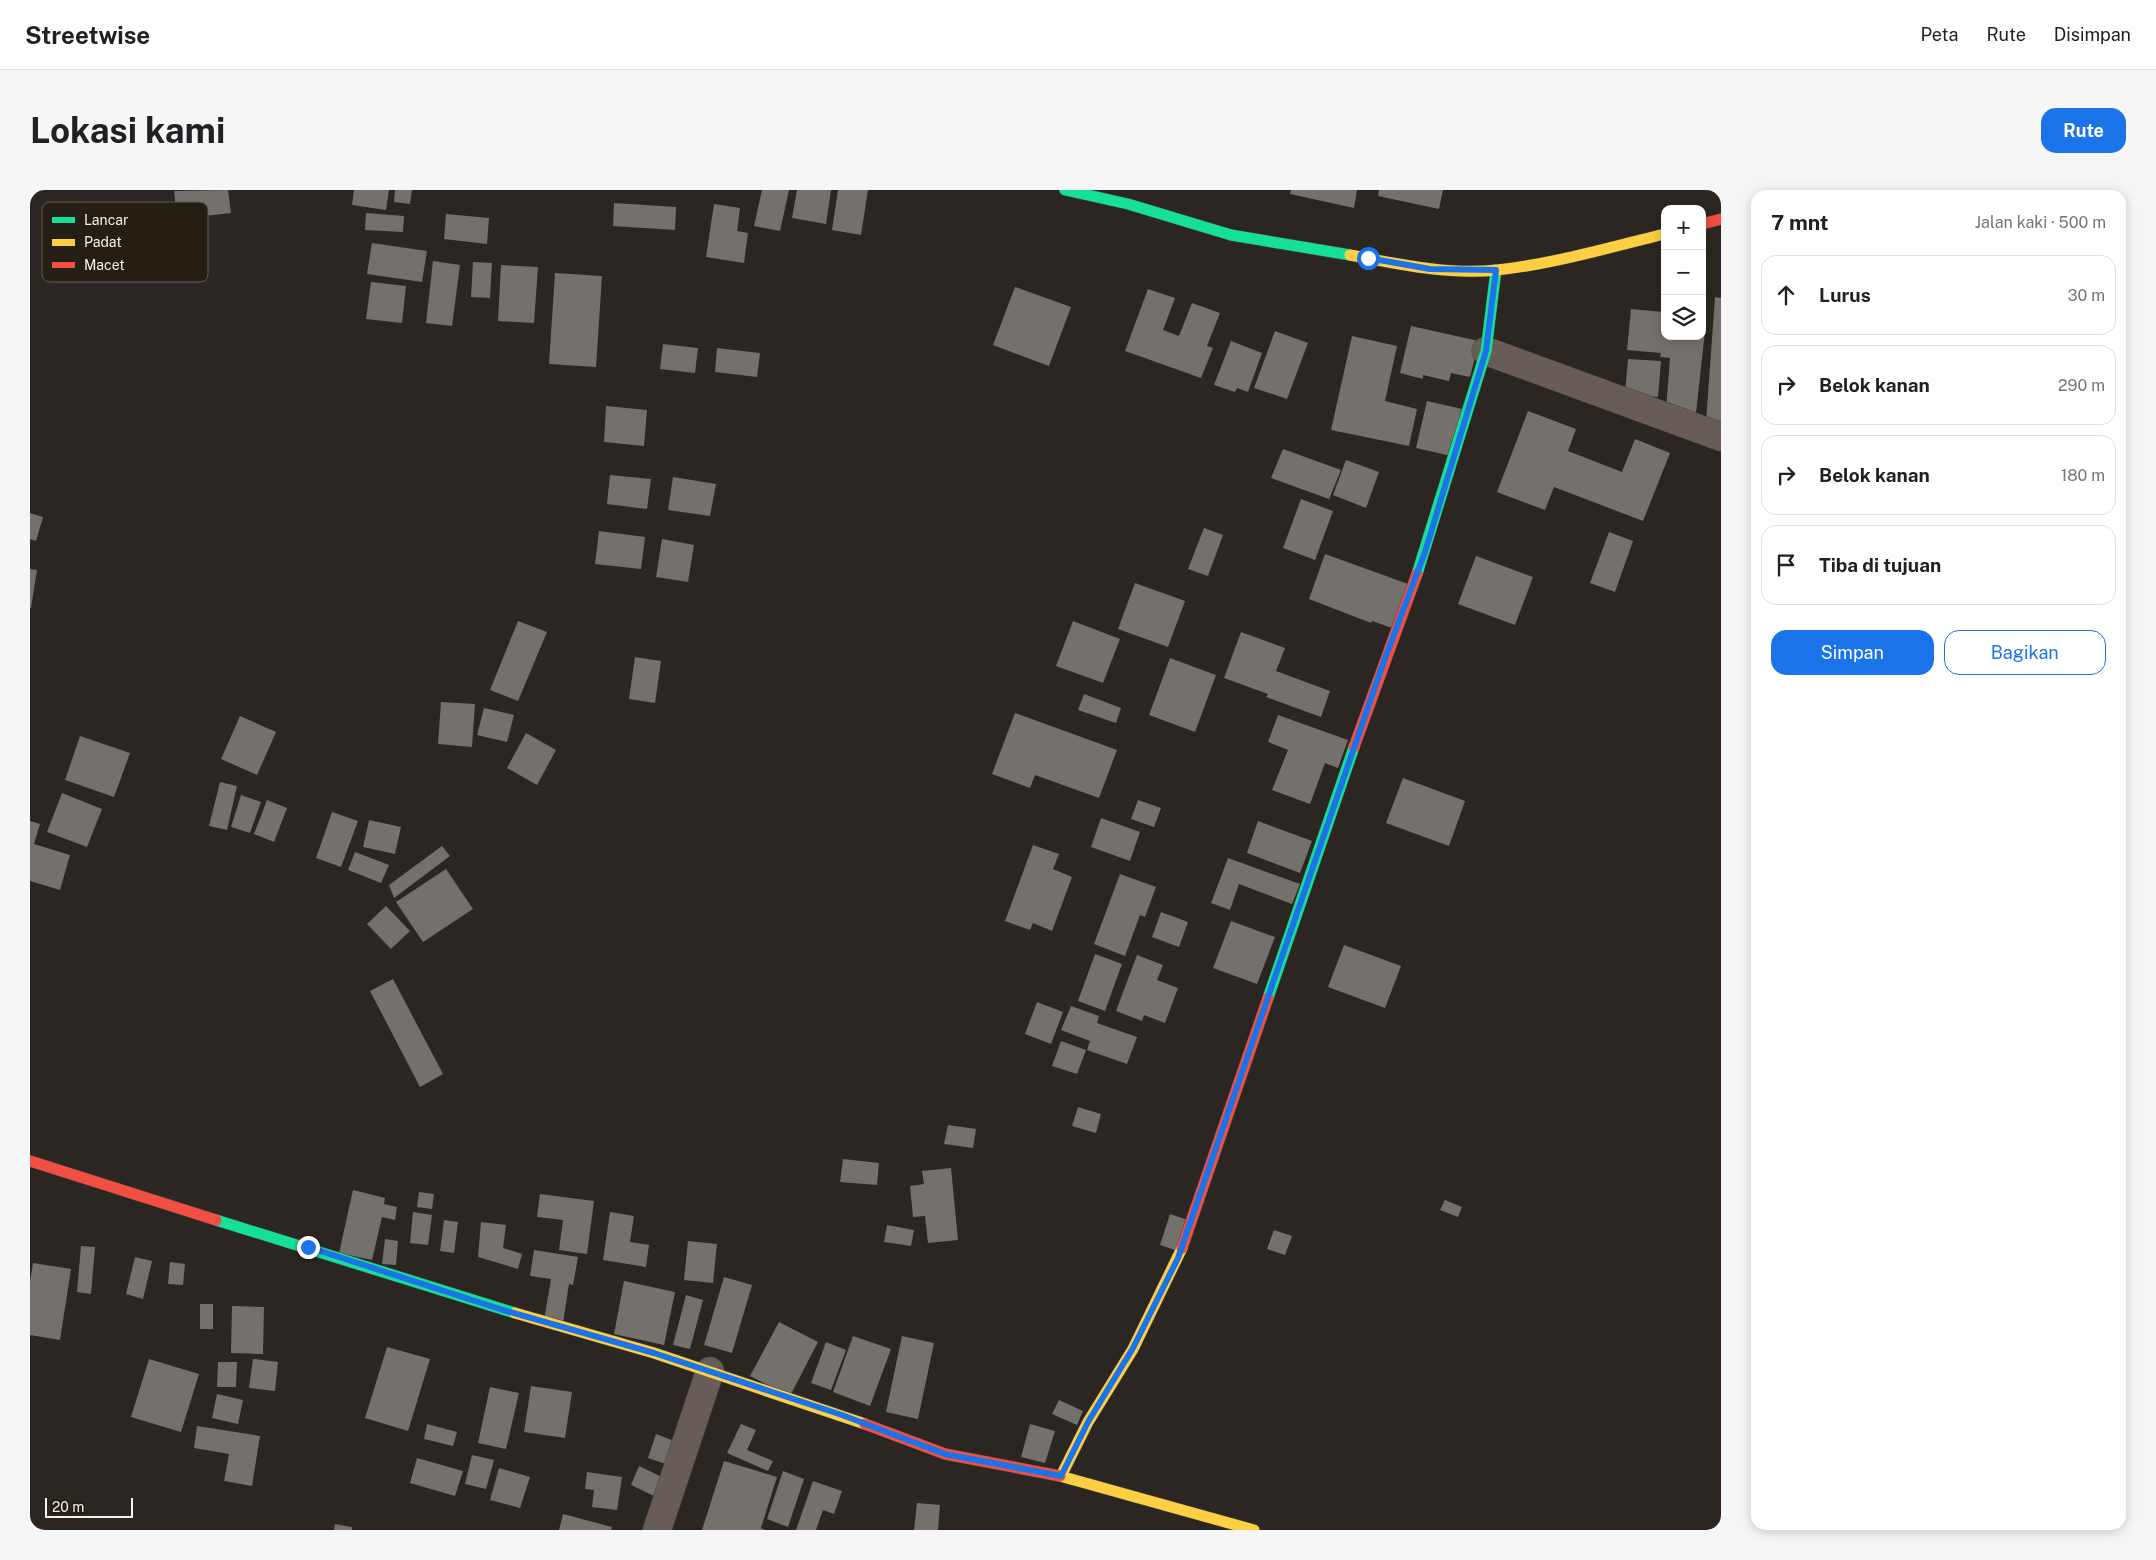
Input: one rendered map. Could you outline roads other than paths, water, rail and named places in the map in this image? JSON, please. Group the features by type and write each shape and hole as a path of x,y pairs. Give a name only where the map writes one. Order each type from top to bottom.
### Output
{"street":[{"path":"1065,190 1128,204 1231,235 1430,269 1496,270 1558,260 1661,235"},
{"path":"1706,223 1721,220"},
{"path":"1061,1476 1088,1422 1133,1348 1178,1258 1381,670 1425,552 1486,351 1496,270"},
{"path":"1486,351 1721,437"},
{"path":"30,1162 503,1310 654,1353 842,1415 945,1454 1061,1476 1254,1530"},
{"path":"657,1530 710,1371"}]}
